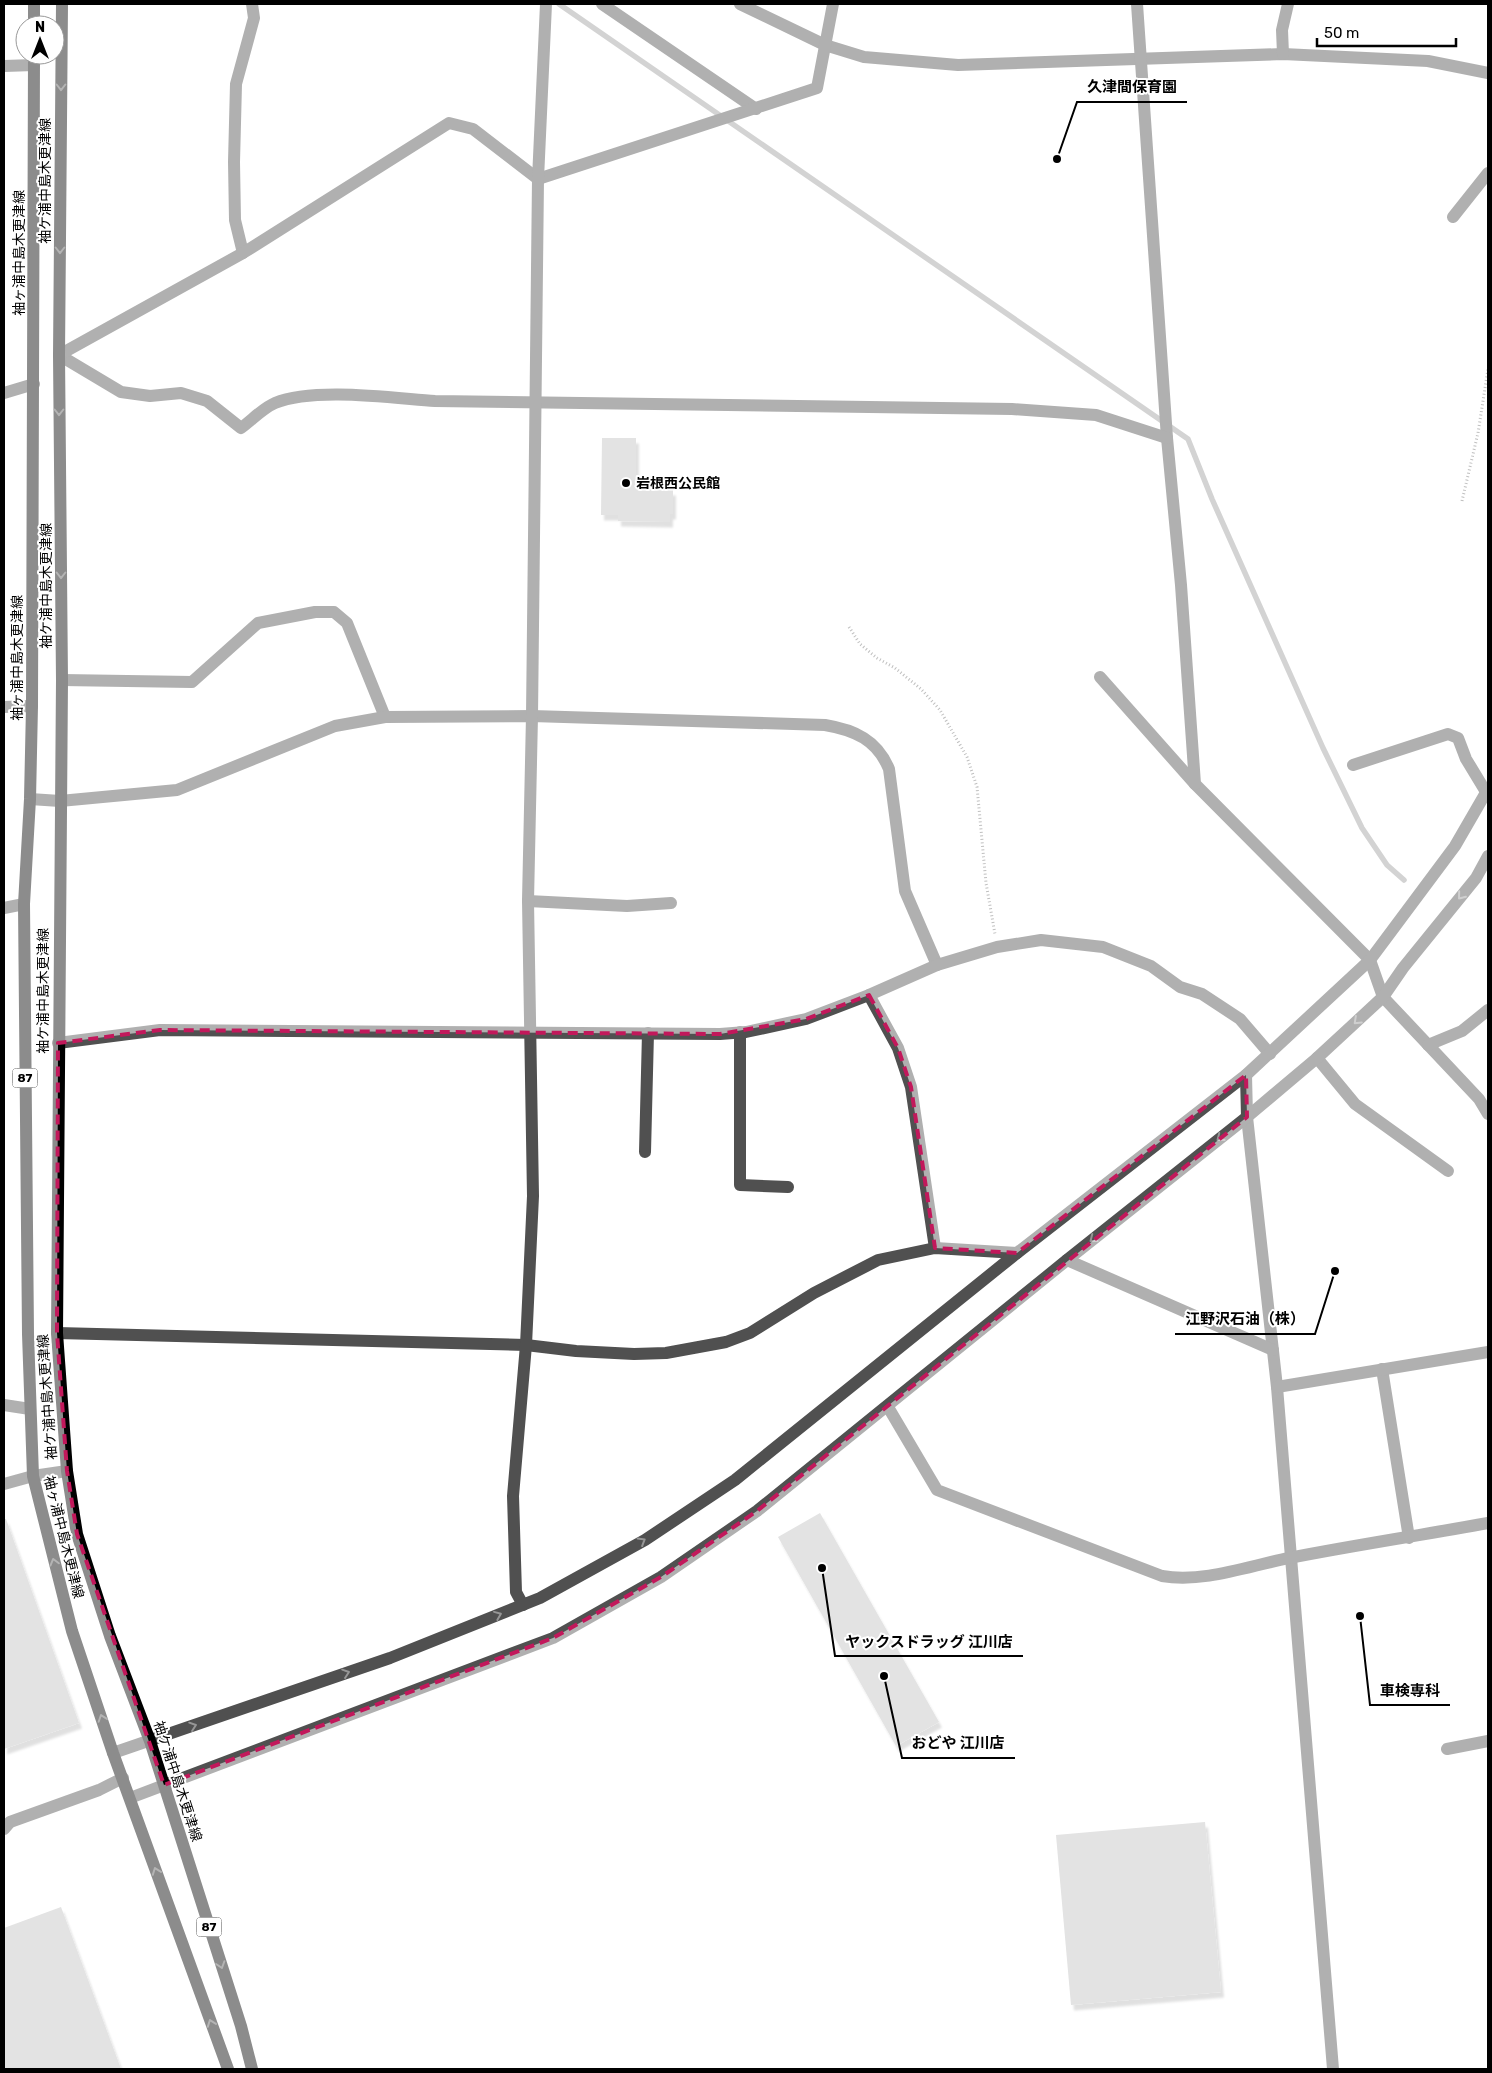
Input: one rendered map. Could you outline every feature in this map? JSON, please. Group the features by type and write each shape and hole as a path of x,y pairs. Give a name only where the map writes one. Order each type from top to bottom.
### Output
{"main road":[{"name":"袖ケ浦中島木更津線","path":"62,4 59,355 62,680 57,1333 67,1471 77,1534 110,1636 150,1741 252,2069"},
{"name":"袖ヶ浦中島木更津線","path":"34,65 32,706 30,800 24,904 28,1334 33,1476 72,1631 113,1753 228,2069"}],"street":[{"path":"242,252 235,220 236,84 254,18 252,4"},
{"path":"523,1605 516,1592 513,1496 526,1345 533,1196 528,901 538,179 546,4"},
{"path":"602,4 756,109"},
{"path":"740,4 825,44 864,57 958,65 1283,54 1428,62 1488,73"},
{"path":"538,179 817,88 833,4"},
{"path":"1137,4 1167,438 1181,585 1195,784"},
{"path":"1283,54 1282,30 1288,4"},
{"path":"59,355 242,252 449,123 473,129 538,179"},
{"path":"1453,217 1488,173"},
{"path":"59,355 122,392 150,396 182,393 207,401 241,428 273,404 294,396 359,395 435,401 1012,409 1096,415 1167,438"},
{"path":"4,392 34,384"},
{"path":"62,680 192,682 258,623 316,612 334,612 348,623 385,717"},
{"path":"1100,676 1195,784 1370,960 1383,997 1480,1099 1488,1114"},
{"path":"4,707 32,706"},
{"path":"30,800 60,801 177,790 335,726 385,717 532,716 825,725 845,728 861,735 884,758 889,769 905,891 937,965"},
{"path":"113,1753 390,1658 523,1605 540,1598 645,1540 735,1480 1017,1253 1246,1075 1370,960 1455,846 1487,791 1466,759 1458,738 1448,734 1353,765"},
{"path":"130,1798 553,1638 661,1577 757,1511 1066,1260 1247,1117 1317,1058 1383,997 1403,968 1476,878 1488,856"},
{"path":"528,901 626,906 671,903"},
{"path":"4,908 24,904"},
{"path":"58,1043 160,1030 740,1032 806,1019 937,965 997,947 1041,940 1103,947 1151,966 1180,988 1202,994 1240,1019 1270,1054"},
{"path":"869,994 898,1048 911,1087 935,1248"},
{"path":"1428,1045 1462,1031 1488,1010"},
{"path":"740,1032 740,1185 788,1187"},
{"path":"645,1152 648,1033"},
{"path":"1317,1058 1355,1104 1448,1170"},
{"path":"1246,1075 1247,1117 1277,1387 1289,1558 1332,2069"},
{"path":"57,1333 526,1345 576,1351 634,1354 666,1353 726,1342 750,1333 814,1294 878,1260 935,1248 1017,1253"},
{"path":"1066,1260 1273,1350"},
{"path":"1277,1387 1488,1352"},
{"path":"1382,1369 1409,1538"},
{"path":"4,1404 30,1409"},
{"path":"888,1406 937,1490 961,1501 1162,1576 1175,1578 1199,1577 1289,1558 1488,1523"},
{"path":"4,1484 33,1476 67,1471"},
{"path":"1448,1749 1488,1741"},
{"path":"4,1828 10,1822 99,1790 123,1778"}],"path":[{"path":"1462,501 1478,433 1488,369"},
{"path":"848,627 860,644 877,658 895,668 940,710 967,757 978,788 986,883 997,947"}],"highlighted area":[{"path":"869,995 898,1048 911,1087 935,1248 1017,1253 1246,1075 1247,1117 757,1511 661,1577 553,1638 164,1785 77,1534 67,1471 57,1333 58,1043 160,1030 720,1034 806,1019"}],"building":[{"name":"岩根西公民館","path":"602,438 636,438 636,476 651,476 651,490 673,490 673,514 670,514 670,522 618,521 618,515 601,515"},
{"path":"820,1513 939,1722 896,1746 778,1537"},
{"path":"4,1519 6,1519 79,1723 4,1749"},
{"path":"1205,1822 1221,1992 1071,2005 1056,1835"},
{"path":"61,1907 121,2069 4,2069 4,1928"}],"waterway":[{"path":"559,4 1188,439 1212,499 1323,748 1362,828 1387,865 1404,880"}],"place":[{"name":"久津間保育園","path":"1057,159"},
{"name":"岩根西公民館","path":"626,483"},
{"name":"江野沢石油（株）","path":"1335,1271"},
{"name":"ヤックスドラッグ 江川店","path":"822,1568"},
{"name":"車検専科","path":"1360,1616"},
{"name":"おどや 江川店","path":"884,1676"}]}
